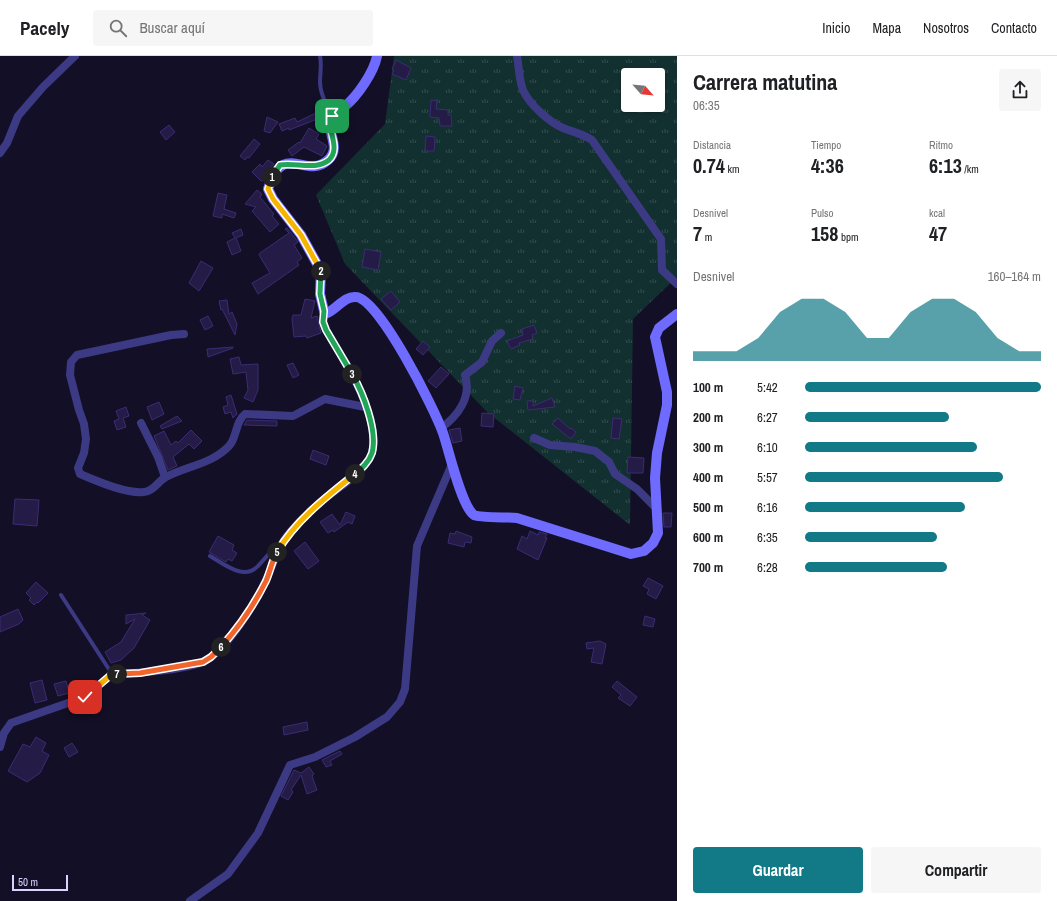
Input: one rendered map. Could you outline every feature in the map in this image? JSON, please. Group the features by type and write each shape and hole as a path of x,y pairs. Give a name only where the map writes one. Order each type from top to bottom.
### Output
{"street":[{"path":"0,153 7,143 18,116 43,87 75,56"},
{"path":"0,747 4,733 11,723 85,697 112,674 140,673 167,669 203,662 211,657 236,630 253,604 287,536 321,502 366,465 372,453 374,440 359,386 326,330 323,322 324,311 320,294 321,271 301,235 273,199 268,189 273,173 280,165 288,164 316,166 329,159 333,154 334,144 329,120 357,95 377,56"},
{"path":"517,56 522,88 527,98 543,114 562,128 583,135 592,140 661,239 662,270 677,284"},
{"path":"324,311 327,313 343,301 352,297 364,299 393,336 441,428 464,498 469,510 475,515 482,518 501,516 517,518 631,554 644,551 653,543 658,533 655,478 657,453 667,405 667,392 655,337 659,328 677,314"},
{"path":"441,428 454,417 462,407 468,388 465,375 482,362 492,341 501,333"},
{"path":"184,334 171,335 114,346 77,355 71,362 70,375 84,424 86,439 78,472 89,478 138,492 148,492 165,477 216,456 228,448 241,418 245,414 293,416 325,399 365,407"},
{"path":"141,423 158,457 165,477"},
{"path":"534,438 550,445 575,447 595,451 609,462 615,474 637,489 657,509"},
{"path":"190,901 228,874 258,833 290,765 315,757 355,737 387,717 400,702 405,689 417,546 452,464"}],"lane":[{"path":"320,56 322,71 320,87 324,101 332,116"},
{"path":"210,556 239,572 248,572 256,568 282,544"},
{"path":"61,595 112,674"}],"green space":[{"path":"394,56 677,56 677,277 633,319 630,525 487,412 345,264 316,195 385,124"}],"building":[{"path":"396,60 411,68 406,80 392,74 394,70 392,69"},
{"path":"431,100 437,101 436,109 448,110 448,115 451,115 452,126 440,126 439,118 430,117"},
{"path":"318,112 320,118 289,130 289,128 282,131 279,124 295,118 297,122"},
{"path":"267,117 278,122 270,133 264,131"},
{"path":"169,125 175,132 166,140 160,132"},
{"path":"309,128 319,134 316,139 327,146 322,156 304,147 292,156 288,150 299,142 300,143"},
{"path":"426,136 435,137 434,151 425,151"},
{"path":"254,139 260,144 249,158 247,157 245,160 240,156"},
{"path":"268,160 274,164 267,172 266,178 261,181 252,172 260,164 262,167"},
{"path":"257,190 262,194 260,197 274,214 272,216 279,224 270,232 252,211 256,207 245,204"},
{"path":"218,193 227,195 224,209 236,213 234,218 222,214 222,218 213,216"},
{"path":"287,228 298,242 294,245 302,258 297,262 299,265 258,294 252,283 270,273 259,255 289,233 285,229"},
{"path":"241,229 243,235 236,238 241,251 232,255 227,242 235,238 232,233"},
{"path":"365,249 381,252 378,270 362,267"},
{"path":"201,261 213,268 199,291 189,283"},
{"path":"391,291 400,302 391,310 381,299"},
{"path":"305,299 315,301 311,318 317,316 321,333 307,338 306,336 294,337 293,315 301,315"},
{"path":"227,300 229,314 232,312 237,324 235,335 222,309 221,310 219,301"},
{"path":"208,316 213,326 205,330 200,320"},
{"path":"534,325 537,333 532,335 533,339 519,343 520,345 511,349 507,341 523,335 522,329"},
{"path":"423,341 430,347 423,355 416,349"},
{"path":"233,348 208,357 207,349"},
{"path":"239,357 241,365 258,364 258,390 253,402 244,398 248,390 246,372 233,374 230,359"},
{"path":"293,363 299,375 293,378 287,365"},
{"path":"441,367 449,374 436,388 428,381"},
{"path":"515,386 523,388 520,400 513,399"},
{"path":"231,395 237,414 233,418 231,412 225,414 223,407 228,405 226,397"},
{"path":"552,398 555,407 528,410 527,401 533,401 533,406"},
{"path":"159,402 164,414 152,420 147,407"},
{"path":"126,407 129,416 123,418 126,427 117,430 114,421 119,419 116,411"},
{"path":"482,413 494,414 493,427 481,426"},
{"path":"177,416 182,421 162,429 160,426"},
{"path":"558,418 570,429 571,428 576,432 571,439 552,424"},
{"path":"613,418 622,419 619,439 611,438"},
{"path":"247,420 277,421 277,426 244,425"},
{"path":"460,428 462,441 453,443 449,430"},
{"path":"191,430 202,441 194,449 189,444 173,457 177,466 168,470 154,436 164,431 171,445 176,441 178,443"},
{"path":"313,450 329,456 326,465 310,459"},
{"path":"628,457 644,458 643,473 627,473"},
{"path":"15,499 39,500 37,526 13,524"},
{"path":"346,512 355,516 352,524 348,522 334,532 333,530 328,533 320,522 332,514 340,525"},
{"path":"663,513 672,513 671,527 664,527"},
{"path":"456,531 472,537 471,543 465,542 464,547 448,543 450,533 455,534"},
{"path":"530,531 538,535 539,532 547,534 545,538 547,538 538,560 517,549 522,536 527,539"},
{"path":"218,536 234,545 232,550 237,553 232,561 228,559 226,562 209,552"},
{"path":"305,542 319,561 308,569 294,551"},
{"path":"648,578 663,586 656,599 647,594 649,589 643,586"},
{"path":"36,582 48,593 34,605 29,600 31,598 26,593"},
{"path":"18,609 23,620 19,624 0,632 0,617"},
{"path":"146,613 142,615 150,620 134,648 121,660 111,663 105,652 121,642 135,619 126,624 126,615"},
{"path":"645,616 655,619 653,627 643,625"},
{"path":"600,641 606,644 602,664 591,662 594,648 587,649 586,643"},
{"path":"42,680 47,700 35,703 30,683"},
{"path":"66,681 69,693 58,696 54,684"},
{"path":"617,681 637,697 630,706 618,698 621,695 612,687"},
{"path":"307,722 308,730 284,735 283,727"},
{"path":"36,737 46,743 42,751 49,755 40,773 27,782 8,771 23,744 30,747"},
{"path":"72,743 78,752 69,757 64,748"},
{"path":"340,751 342,754 330,761 332,765 326,767 322,760"},
{"path":"309,767 314,774 312,776 317,790 307,794 301,775 291,790 293,792 288,800 281,796 294,770 301,773"}],"route":[{"path":"85,697 112,674 140,673 181,667 203,662 211,657 236,630 253,604 266,580 276,554 287,536 321,502 366,465 372,453 374,440 372,427 359,386 326,330 323,322 324,311 320,294 321,271 301,235 273,199 268,189 273,173 280,165 288,164 316,166 329,159 333,154 334,144 329,120 332,116"}]}
